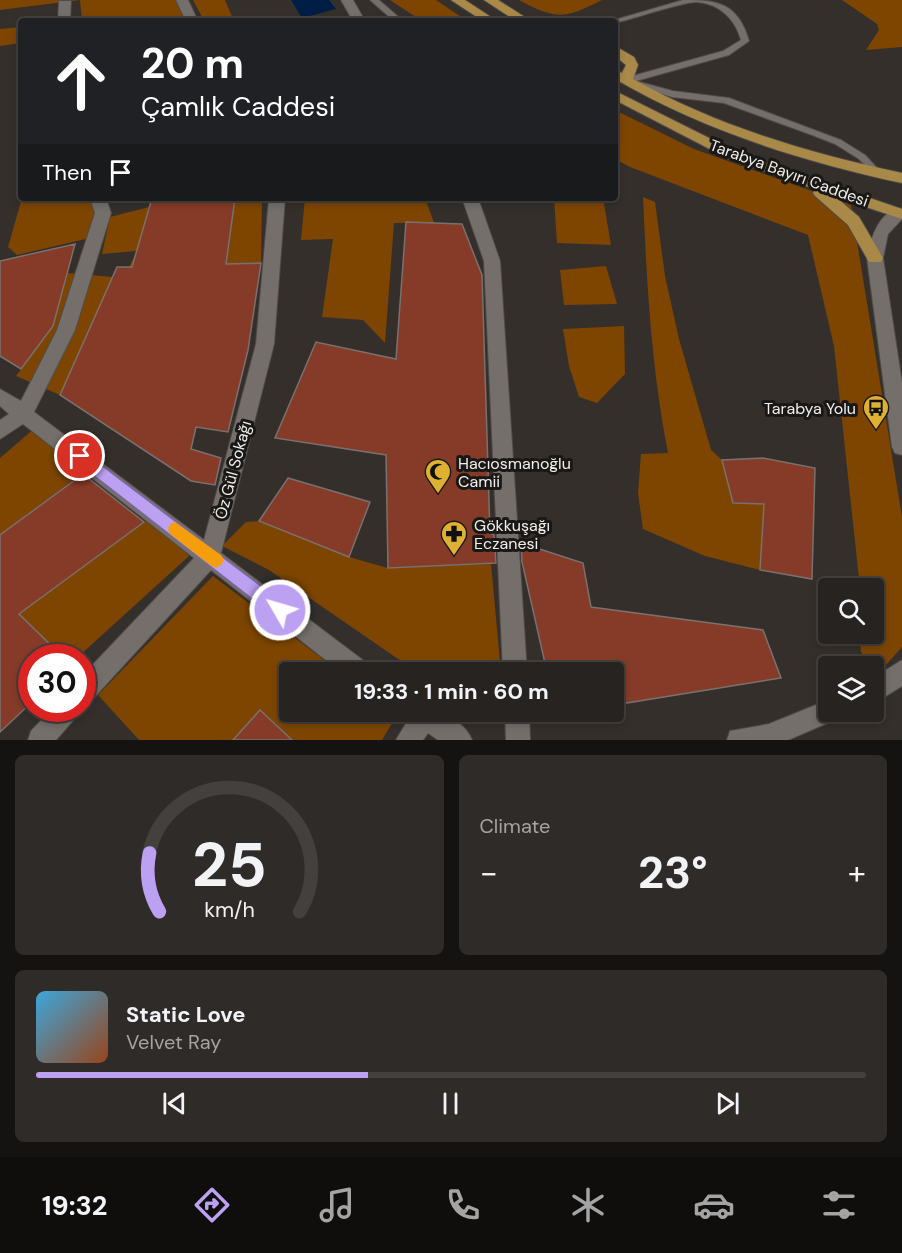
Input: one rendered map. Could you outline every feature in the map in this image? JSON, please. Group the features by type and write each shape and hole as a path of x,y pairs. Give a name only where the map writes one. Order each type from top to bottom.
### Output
{"main road":[{"path":"457,0 486,18"},
{"path":"490,0 520,18"},
{"path":"618,52 632,65 620,77"},
{"name":"Tarabya Bayırı Caddesi","path":"620,77 676,108 724,127 773,144 902,178"},
{"name":"Tarabya Bayırı Caddesi","path":"619,100 689,135 773,171 901,213"},
{"path":"773,171 818,192 845,209 856,222 875,258"}],"street":[{"path":"182,0 191,18"},
{"path":"347,0 357,18"},
{"path":"64,18 65,1"},
{"path":"0,431 24,413 66,330 103,213 99,201"},
{"name":"Öz Gül Sokağı","path":"96,679 210,556 266,344 277,201"},
{"path":"471,201 492,261 514,662"},
{"path":"901,213 881,232 875,258 902,447"},
{"path":"0,396 347,662"},
{"path":"884,684 902,672"},
{"path":"739,740 769,736 818,716"},
{"path":"39,740 56,722"},
{"path":"408,740 416,722"},
{"path":"432,722 460,740"},
{"path":"517,722 518,740"}],"lane":[{"path":"374,0 395,18"},
{"path":"618,20 692,0"},
{"path":"620,77 726,53 745,41 741,24 727,10 699,0"},
{"path":"620,77 672,94 726,100 815,132 862,157 877,173"}],"shaded area":[{"path":"0,0 80,0 0,10"},
{"path":"80,0 182,0 191,18 82,18"},
{"path":"193,0 225,0 233,18 202,18"},
{"path":"390,0 436,0 463,18 417,18"},
{"path":"519,0 602,0 579,11 560,15 542,11"},
{"path":"842,0 902,0 902,47 866,50 879,30 877,24"},
{"path":"18,27 18,43 0,46 0,29"},
{"path":"621,113 694,149 851,205 902,517 902,647 884,667 884,656 864,656 861,652 861,644 884,644 884,578 859,578 834,346 808,235 618,161 618,114"},
{"path":"643,197 655,202 665,276 679,339 711,450 722,460 733,503 764,504 760,570 705,556 643,529 638,493 641,454 668,453 654,357"},
{"path":"21,201 95,201 100,215 90,238 17,255 8,247"},
{"path":"235,201 262,201 261,263 129,267 137,251 102,254 110,217 149,207 140,241 230,231"},
{"path":"305,201 426,201 434,223 394,223 385,343 363,320 322,317 333,239 301,240"},
{"path":"554,201 604,201 611,245 557,243"},
{"path":"606,266 617,304 564,305 560,270"},
{"path":"68,273 113,277 60,395 16,376 52,327"},
{"path":"624,326 625,374 597,403 579,397 569,366 563,329"},
{"path":"35,428 89,468 0,535 0,458"},
{"path":"151,517 189,556 92,644 50,644 19,614"},
{"path":"259,521 349,557 388,568 491,564 500,662 404,662 398,659 269,570 222,546 246,522"},
{"path":"213,576 327,662 279,662 279,722 393,722 382,740 292,740 260,710 233,740 139,740 98,695"}],"water":[{"path":"291,0 329,0 336,9 302,18"}],"building":[{"path":"151,201 235,201 226,264 261,263 248,350 228,432 196,427 191,449 221,458 215,485 191,481 60,395 117,267 132,267"},
{"path":"406,222 462,224 482,275 490,533 494,535 496,563 388,568 386,455 275,438 316,342 396,359"},
{"path":"75,244 53,326 21,369 0,356 0,261"},
{"path":"763,458 815,468 812,579 760,570 764,504 733,503 722,460"},
{"path":"83,474 144,522 19,614 50,644 18,644 18,715 0,732 0,535"},
{"path":"288,478 370,502 349,557 259,521"},
{"path":"521,543 583,563 591,607 763,630 781,678 624,703 624,662 545,662 522,562"},
{"path":"260,710 292,740 233,740"}],"slow traffic":[{"path":"175,529 216,560"}],"place":[{"name":"Tarabya Yolu","path":"876,431"},
{"name":"Hacıosmanoğlu Camii","path":"438,495"},
{"name":"Gökkuşağı Eczanesi","path":"454,557"}],"route":[{"path":"80,456 280,610"}]}
